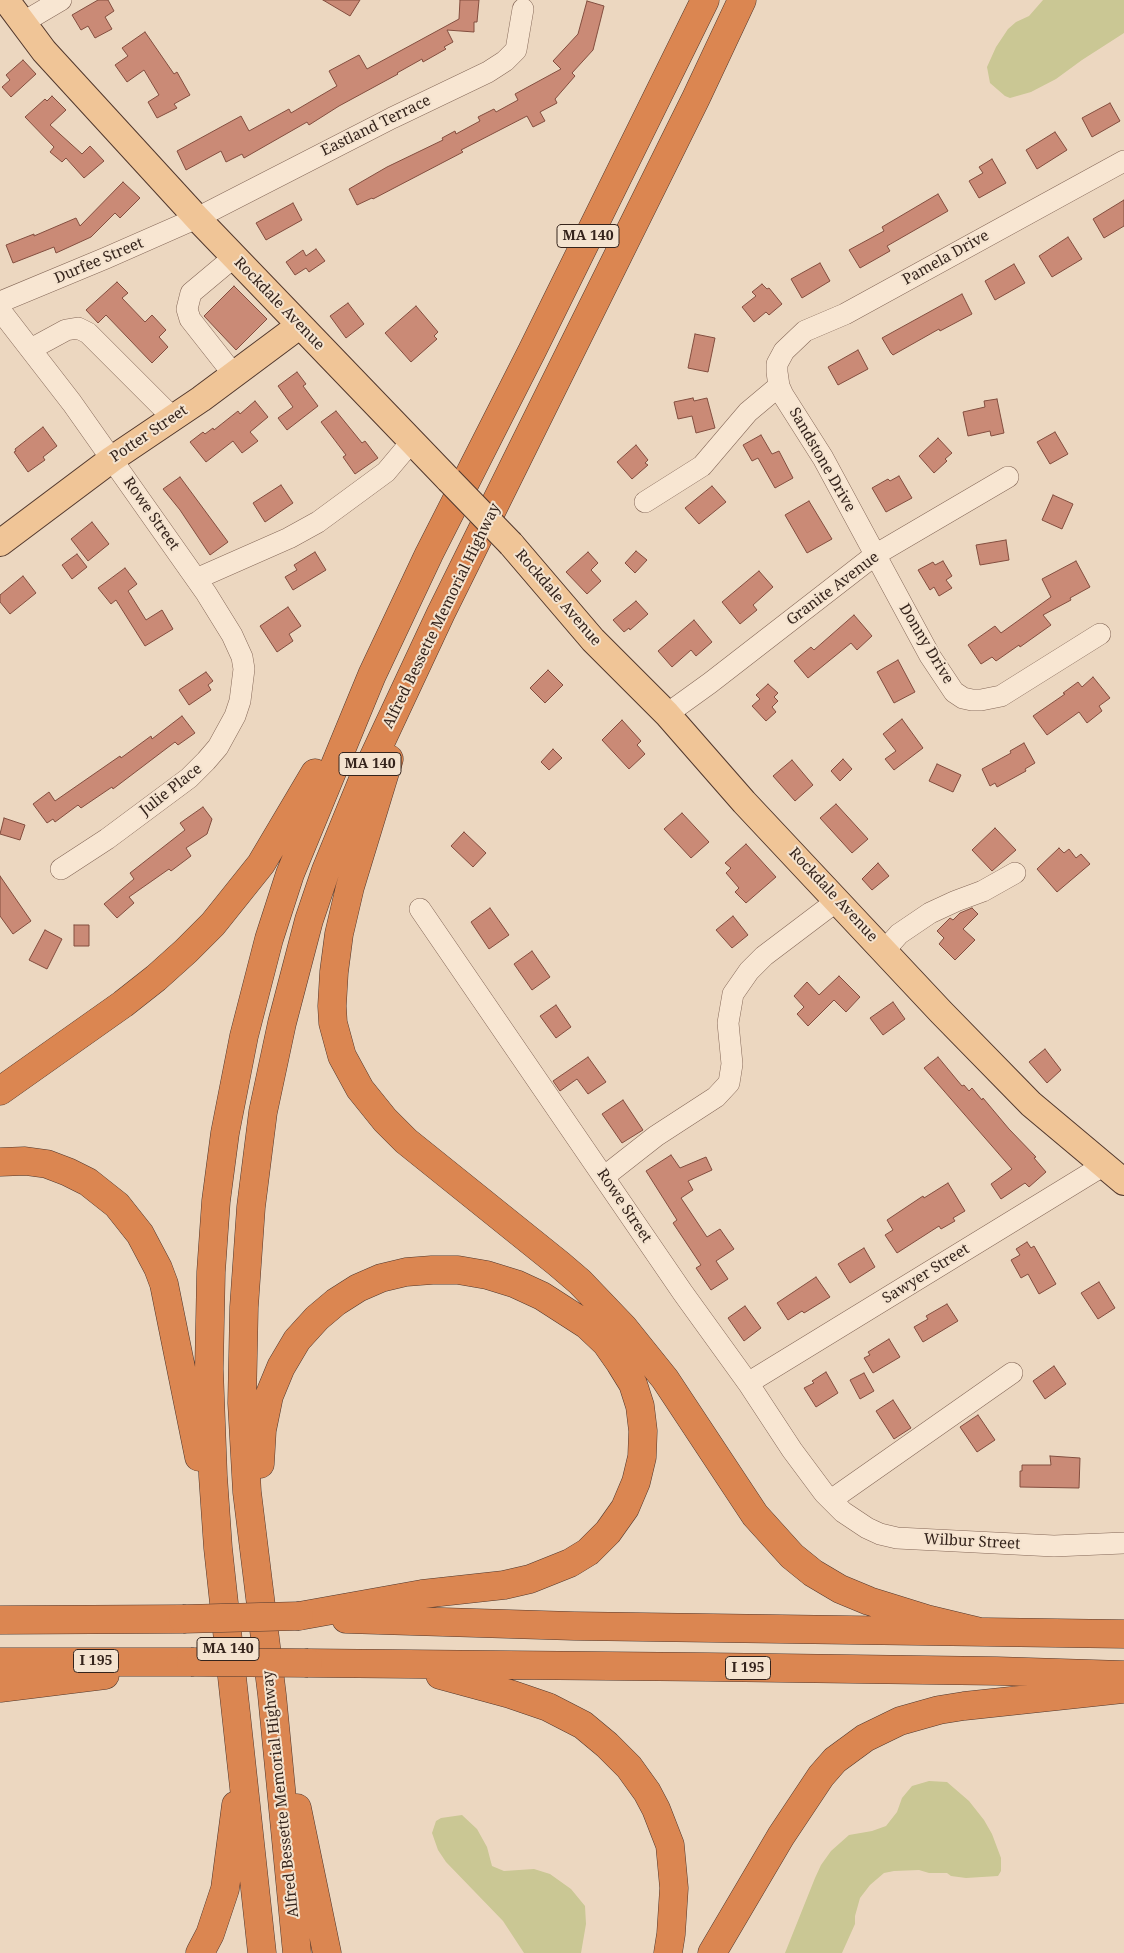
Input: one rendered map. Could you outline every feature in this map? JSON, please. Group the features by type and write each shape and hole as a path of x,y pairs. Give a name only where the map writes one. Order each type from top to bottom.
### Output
{"highway":[{"name":"MA 140","path":"262,1953 217,1532 211,1432 209,1312 215,1210 228,1117 252,1004 279,906 301,845 367,686 429,554 532,351 704,0"},
{"name":"Alfred Bessette Memorial Highway","path":"298,1953 278,1750 247,1492 242,1404 247,1257 252,1197 263,1112 295,971 326,870 362,782 421,655 696,98 742,0"},
{"path":"421,655 350,887 339,934 332,989 333,1023 342,1056 350,1071 372,1105 406,1140 559,1264 597,1299 624,1328 664,1379 755,1515 792,1556 813,1573 840,1589 869,1601 926,1619 982,1632"},
{"path":"0,1091 90,1029 156,978 213,924 261,864 367,686"},
{"path":"0,1162 25,1161 46,1164 88,1182 116,1204 135,1226 150,1250 164,1284 170,1309 194,1438 217,1532"},
{"path":"260,1595 260,1457 262,1430 269,1396 281,1367 297,1340 317,1318 336,1302 358,1288 374,1281 406,1272 432,1270 487,1275 516,1284 542,1296 587,1325 606,1343 633,1384 640,1406 643,1431 642,1457 636,1482 625,1508 608,1532 588,1552 570,1564 530,1580 504,1585 422,1594 300,1616"},
{"path":"0,1608 73,1618"},
{"path":"0,1620 300,1616 574,1626 1124,1634"},
{"name":"I 195","path":"0,1662 612,1665 880,1671 997,1671 1124,1675"},
{"path":"0,1688 87,1678 184,1662"},
{"path":"372,1664 438,1675 510,1694 548,1707 582,1725 607,1744 629,1767 647,1792 664,1827 670,1845 674,1888 668,1953"},
{"path":"712,1953 781,1836 820,1776 835,1760 866,1738 900,1722 939,1710 1124,1689"},
{"path":"278,1750 298,1812 327,1953"},
{"path":"200,1953 210,1934 225,1889 242,1764"}],"main road":[{"name":"Rockdale Avenue","path":"6,0 44,51 196,218 511,544 593,640 667,714 744,802 884,951 1009,1082 1055,1125 1124,1182"},
{"name":"Potter Street","path":"0,543 112,459 234,375 299,326"}],"street":[{"path":"22,23 61,0"},
{"name":"Eastland Terrace","path":"196,218 383,122 488,72 505,61 516,50 523,9"},
{"name":"Pamela Drive","path":"777,364 789,345 805,331 845,314 1124,161"},
{"name":"Durfee Street","path":"0,302 196,218"},
{"path":"234,257 191,293 187,309 190,319 234,375"},
{"name":"Rowe Street","path":"0,310 112,459 220,614 237,646 244,669 244,681"},
{"path":"31,349 66,330 78,328 88,333 173,418"},
{"name":"Sandstone Drive","path":"777,364 776,372 779,386 823,458 876,555"},
{"path":"645,502 702,466 748,412 779,386"},
{"path":"196,579 289,538 318,522 386,472 412,441"},
{"name":"Granite Avenue","path":"667,714 876,555 1008,478"},
{"name":"Donny Drive","path":"876,555 930,656 954,692 963,698 982,700 1001,696 1100,634"},
{"name":"Julie Place","path":"61,869 107,839 189,778 206,761 218,747 235,716 244,681"},
{"path":"884,951 899,934 930,913 983,891 1016,873"},
{"path":"604,1176 656,1136 716,1097 729,1084 732,1064 728,1023 733,994 748,971 764,956 838,900"},
{"name":"Rowe Street","path":"420,910 683,1293 748,1383 792,1450 831,1500"},
{"name":"Sawyer Street","path":"748,1383 1104,1165"},
{"path":"831,1500 1012,1373"},
{"name":"Wilbur Street","path":"831,1500 843,1512 867,1528 880,1534 897,1538 1054,1546 1124,1544"}],"shaded area":[{"path":"1043,0 1124,0 1124,33 1056,79 1031,92 1010,98 990,83 987,67 996,47 1008,29 1016,22 1029,16"},
{"path":"929,1781 947,1782 969,1801 984,1820 992,1834 1001,1858 1001,1871 998,1876 966,1878 951,1876 947,1873 929,1873 919,1870 884,1873 870,1885 860,1898 855,1916 855,1924 842,1953 785,1953 815,1878 831,1851 849,1835 872,1831 886,1826 897,1812 902,1798 912,1786"},
{"path":"462,1815 477,1829 487,1847 492,1866 504,1871 534,1869 550,1874 571,1889 585,1906 586,1924 581,1953 524,1953 503,1921 446,1862 438,1850 432,1833 436,1821 441,1818"}],"building":[{"path":"98,0 108,0 114,11 105,17 112,29 95,38 88,26 81,30 72,15"},
{"path":"323,0 360,0 350,16"},
{"path":"460,0 479,0 477,22 474,22 474,32 447,30 453,42 444,47 446,49 423,62 422,59 309,125 307,122 244,158 242,154 226,162 221,151 186,170 177,151 241,116 249,131 289,109 291,113 337,86 329,71 359,55 367,69 459,19"},
{"path":"587,1 604,6 593,50 572,73 575,76 555,99 557,103 540,112 545,121 533,127 527,116 461,150 463,152 373,199 357,205 349,189 387,167 443,140 442,138 455,131 456,134 480,121 478,117 494,109 496,112 518,100 515,94 561,69 553,61 578,34"},
{"path":"145,32 174,74 177,72 190,95 174,104 177,108 157,118 148,102 159,95 144,70 127,82 115,65 128,56 122,48"},
{"path":"23,60 36,74 11,97 2,87 10,80 6,75"},
{"path":"52,96 66,110 50,125 82,154 90,146 104,161 84,178 66,158 62,162 50,152 54,147 25,117 45,99 47,101"},
{"path":"1110,103 1120,121 1092,137 1082,118"},
{"path":"1055,132 1067,150 1037,169 1026,150"},
{"path":"992,159 1006,183 979,198 969,181 983,173 979,167"},
{"path":"123,182 140,198 120,218 115,213 91,237 56,253 54,247 13,263 6,245 34,234 34,236 76,218 80,226"},
{"path":"938,194 948,211 887,246 890,251 860,268 849,250 884,231 882,227"},
{"path":"1124,200 1124,226 1104,238 1093,219"},
{"path":"293,203 302,220 266,240 256,223"},
{"path":"1068,237 1082,259 1052,277 1039,256"},
{"path":"316,249 325,261 309,272 306,268 295,275 286,262 303,250 306,256"},
{"path":"820,263 830,281 802,298 791,279"},
{"path":"1014,264 1025,283 995,300 985,281"},
{"path":"117,282 128,293 122,298 145,322 152,315 166,330 159,337 168,347 152,363 106,315 98,323 86,310"},
{"path":"762,284 767,289 769,288 782,304 769,315 766,312 754,322 742,307 756,296 752,292"},
{"path":"234,286 267,319 236,350 204,316"},
{"path":"962,294 972,314 940,331 939,329 893,355 891,353 882,338"},
{"path":"348,303 364,324 346,338 330,316"},
{"path":"416,306 438,332 434,336 437,339 411,362 385,333"},
{"path":"695,334 715,338 708,372 688,368"},
{"path":"858,350 868,369 838,385 828,367"},
{"path":"297,372 306,384 303,386 318,406 287,430 278,418 293,407 278,386"},
{"path":"693,398 694,401 707,398 715,428 696,433 692,416 678,419 674,402"},
{"path":"997,399 1004,433 991,436 990,431 968,436 963,412 985,407 984,401"},
{"path":"255,401 268,417 250,432 258,441 242,453 233,441 206,462 190,442 203,432 205,434 213,428 214,430 238,411 240,414"},
{"path":"336,411 362,443 365,441 378,458 355,474 343,457 346,455 321,422"},
{"path":"43,427 57,446 43,457 45,460 28,472 14,452 16,451 15,449"},
{"path":"1055,432 1068,454 1050,464 1037,442"},
{"path":"761,435 772,454 779,451 793,478 775,488 758,458 752,461 743,445"},
{"path":"938,438 952,453 945,459 947,461 934,473 919,456"},
{"path":"636,445 648,460 645,463 648,465 632,479 617,462"},
{"path":"899,476 912,498 886,512 872,488 888,479 890,481"},
{"path":"180,477 228,542 210,555 180,510 163,489"},
{"path":"281,485 293,503 265,522 253,503"},
{"path":"712,486 726,502 699,524 685,508"},
{"path":"1053,495 1073,504 1062,529 1042,520"},
{"path":"809,501 832,539 807,553 785,515"},
{"path":"92,522 109,544 88,561 71,539"},
{"path":"1006,540 1009,560 980,565 976,545"},
{"path":"636,551 647,560 635,573 625,563"},
{"path":"315,552 326,570 293,590 285,577 297,570 294,565"},
{"path":"588,552 598,563 591,570 601,581 587,594 566,572"},
{"path":"77,554 87,567 72,579 62,565"},
{"path":"943,561 952,576 946,580 952,588 939,596 934,587 930,590 918,570 933,562 935,565"},
{"path":"1076,561 1090,587 1043,615 1051,625 1020,647 1019,645 996,661 992,657 981,664 968,645 995,626 1001,633 1051,597 1042,579"},
{"path":"125,568 137,584 128,591 146,620 162,610 173,629 145,646 116,600 111,604 98,588"},
{"path":"759,571 773,587 753,605 757,610 740,624 722,602"},
{"path":"23,576 36,593 10,614 0,602 0,595"},
{"path":"636,601 648,614 630,630 629,628 624,632 613,620"},
{"path":"288,607 301,626 289,634 293,641 277,652 260,626"},
{"path":"854,615 872,636 857,650 851,643 808,678 794,661 811,647 814,650"},
{"path":"694,620 712,642 696,656 691,650 672,667 658,651"},
{"path":"898,660 915,692 894,703 877,672"},
{"path":"548,670 563,685 545,703 530,688"},
{"path":"206,672 213,681 208,685 211,690 189,705 179,690"},
{"path":"1093,677 1110,698 1099,706 1102,711 1087,723 1079,712 1047,735 1033,716 1065,694 1063,693 1078,682 1082,687"},
{"path":"768,684 778,693 774,697 778,701 772,707 776,712 766,721 752,706 760,699 756,695"},
{"path":"182,716 195,733 178,745 175,742 113,789 112,787 81,808 78,805 55,822 53,819 47,823 33,804 49,792 55,801 151,736 152,739"},
{"path":"902,719 923,748 894,770 885,759 896,751 883,734"},
{"path":"622,720 641,741 637,745 645,754 629,769 602,740"},
{"path":"1024,743 1035,763 1025,769 1026,771 997,787 995,783 990,786 982,769 1011,753 1010,751"},
{"path":"553,749 562,758 549,770 541,762"},
{"path":"843,759 852,769 840,781 831,771"},
{"path":"792,760 813,785 795,801 773,776"},
{"path":"937,764 961,775 953,792 929,781"},
{"path":"836,804 868,839 852,853 820,818"},
{"path":"203,807 212,819 207,834 186,848 191,856 129,897 134,903 117,918 104,904 134,879 130,873 185,830 180,823"},
{"path":"682,813 709,842 691,858 664,829"},
{"path":"4,818 25,825 20,840 0,834"},
{"path":"995,828 1016,850 992,871 972,850"},
{"path":"464,832 486,853 473,867 451,846"},
{"path":"746,844 776,877 746,903 735,892 739,888 726,873 731,868 725,863"},
{"path":"1059,848 1064,853 1069,849 1076,858 1081,854 1090,864 1057,892 1037,869"},
{"path":"878,863 889,876 872,890 862,879"},
{"path":"0,876 31,921 13,934 0,916"},
{"path":"490,908 509,935 489,949 471,922"},
{"path":"972,908 978,914 963,929 975,940 955,960 939,944 944,938 937,931 950,918 953,920 960,913"},
{"path":"733,916 748,935 732,948 716,930"},
{"path":"74,925 89,925 89,946 74,946"},
{"path":"45,930 62,939 47,969 29,960"},
{"path":"532,951 550,977 532,990 514,964"},
{"path":"839,976 860,997 846,1012 834,1000 808,1026 797,1014 804,1007 794,996 807,982 819,995"},
{"path":"893,1002 905,1019 883,1035 870,1018"},
{"path":"556,1005 571,1027 556,1038 540,1016"},
{"path":"1045,1049 1061,1070 1047,1083 1029,1062"},
{"path":"588,1057 606,1082 588,1094 577,1079 560,1091 553,1081"},
{"path":"938,1057 962,1086 964,1085 969,1091 972,1088 982,1100 983,1098 1036,1157 1034,1158 1046,1172 1029,1187 1025,1183 1001,1199 991,1184 1012,1169 924,1068"},
{"path":"623,1100 643,1130 622,1143 602,1114"},
{"path":"671,1155 680,1168 706,1157 712,1170 688,1181 693,1190 681,1198 707,1237 720,1229 734,1249 716,1261 728,1279 711,1290 696,1268 701,1265 673,1223 677,1220 646,1171"},
{"path":"948,1183 965,1211 953,1218 955,1221 941,1229 939,1226 897,1253 885,1235 893,1230 887,1220 923,1196 924,1198"},
{"path":"1027,1242 1031,1248 1034,1246 1056,1284 1039,1294 1028,1274 1021,1278 1011,1260 1020,1255 1016,1249"},
{"path":"864,1248 875,1267 850,1283 838,1264"},
{"path":"816,1277 830,1297 804,1313 802,1311 788,1320 777,1303"},
{"path":"1099,1282 1115,1308 1098,1319 1081,1293"},
{"path":"947,1304 958,1321 923,1342 914,1327 928,1319 926,1316"},
{"path":"745,1306 761,1328 744,1341 728,1318"},
{"path":"889,1339 900,1357 873,1373 864,1358 870,1355 868,1352"},
{"path":"1054,1366 1066,1384 1045,1399 1033,1381"},
{"path":"826,1372 838,1393 816,1407 804,1388 814,1383 812,1381"},
{"path":"864,1373 874,1391 860,1399 850,1380"},
{"path":"893,1400 911,1428 894,1439 876,1411"},
{"path":"978,1415 995,1440 977,1452 960,1427"},
{"path":"1050,1456 1080,1458 1079,1488 1020,1487 1022,1465 1051,1465"}]}
